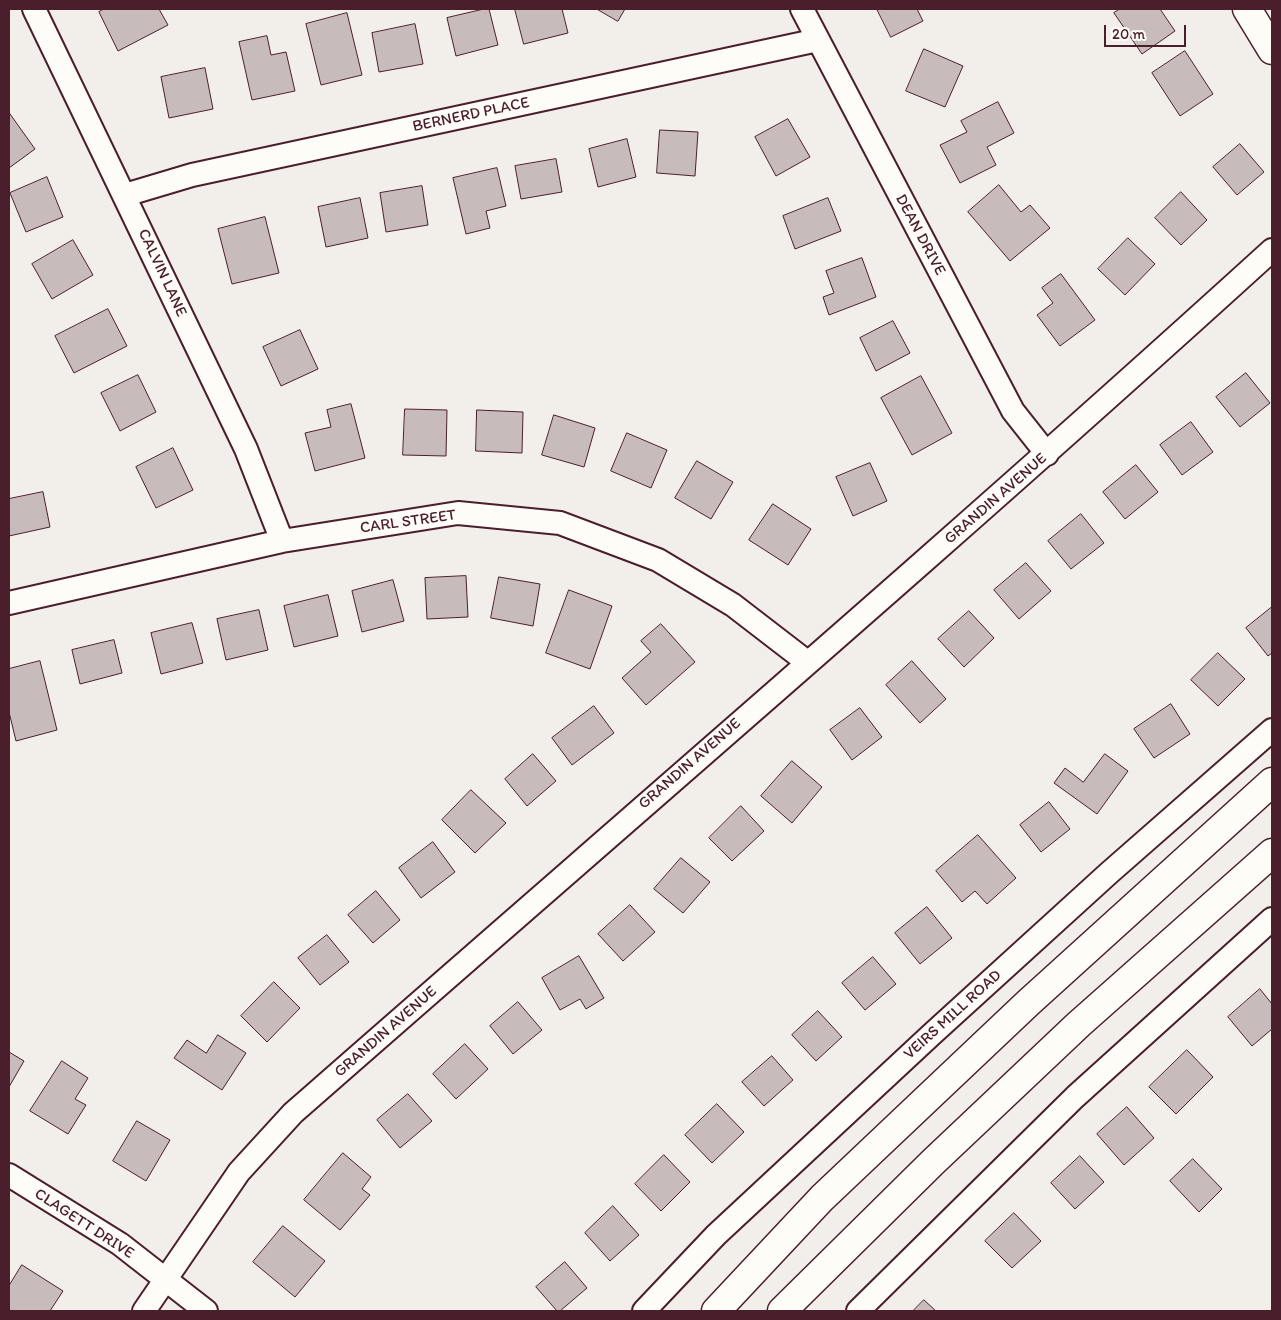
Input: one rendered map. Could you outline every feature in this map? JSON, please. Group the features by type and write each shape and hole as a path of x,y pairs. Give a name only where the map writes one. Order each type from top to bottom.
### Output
{"main road":[{"path":"1248,9 1272,50"},
{"path":"716,1311 822,1198 1035,997 1272,782"},
{"path":"782,1311 933,1162 1065,1038 1272,853"}],"street":[{"name":"CALVIN LANE","path":"34,9 246,449 282,541"},
{"name":"DEAN DRIVE","path":"802,9 1012,411 1047,454"},
{"name":"BERNERD PLACE","path":"125,195 192,175 818,40"},
{"name":"GRANDIN AVENUE","path":"144,1311 239,1172 293,1113 1047,454 1272,250"},
{"name":"CARL STREET","path":"9,603 282,541 458,513 560,523 658,560 733,605 807,662"},
{"name":"VEIRS MILL ROAD","path":"644,1311 716,1235 931,1034 1109,873 1272,730"},
{"path":"858,1311 1076,1097 1272,919"},
{"name":"CLAGETT DRIVE","path":"9,1175 120,1244 206,1311"}],"building":[{"path":"104,9 159,9 168,25 118,51 99,12"},
{"path":"489,9 498,45 456,56 447,18"},
{"path":"515,9 562,9 568,33 524,44"},
{"path":"597,9 625,9 618,21"},
{"path":"877,9 917,9 923,21 891,37"},
{"path":"1120,9 1160,9 1175,31 1142,54 1114,13"},
{"path":"347,13 362,75 321,85 306,24"},
{"path":"415,24 423,64 379,72 372,33"},
{"path":"267,36 271,55 286,52 295,91 252,100 239,42"},
{"path":"924,49 963,66 945,107 906,91"},
{"path":"1185,51 1213,94 1180,116 1152,73"},
{"path":"205,68 213,109 169,118 161,77"},
{"path":"998,102 1014,133 987,147 996,165 960,183 940,145 967,132 961,121"},
{"path":"9,115 35,149 9,168"},
{"path":"788,119 810,157 776,176 755,137"},
{"path":"660,130 698,132 695,176 657,173"},
{"path":"627,139 636,177 598,187 589,149"},
{"path":"1240,144 1264,172 1237,195 1213,167"},
{"path":"556,159 562,192 521,199 515,166"},
{"path":"497,168 506,206 486,211 490,228 466,234 453,178"},
{"path":"47,177 63,217 26,232 10,193"},
{"path":"999,185 1021,212 1030,205 1050,228 1010,261 968,212"},
{"path":"422,186 428,225 386,232 380,193"},
{"path":"1181,192 1207,220 1181,245 1155,218"},
{"path":"360,198 368,238 326,247 318,207"},
{"path":"828,198 841,231 795,249 783,216"},
{"path":"265,217 279,273 232,284 218,229"},
{"path":"1128,238 1155,264 1125,295 1098,269"},
{"path":"73,240 93,275 52,299 32,264"},
{"path":"862,258 876,297 829,315 823,297 834,293 826,271"},
{"path":"1061,274 1095,320 1060,346 1037,315 1053,303 1042,288"},
{"path":"108,309 127,346 74,373 55,336"},
{"path":"893,321 910,353 876,371 860,338"},
{"path":"300,330 318,369 281,386 263,347"},
{"path":"1246,373 1270,403 1240,427 1216,397"},
{"path":"138,375 156,412 120,431 101,393"},
{"path":"921,376 952,433 912,455 881,398"},
{"path":"351,404 365,458 315,471 305,433 331,427 327,410"},
{"path":"405,409 447,410 446,456 403,455"},
{"path":"477,410 523,412 522,453 476,451"},
{"path":"554,415 595,428 584,467 542,455"},
{"path":"1191,422 1213,452 1182,475 1160,445"},
{"path":"627,433 667,450 651,488 611,471"},
{"path":"173,448 193,490 156,508 136,467"},
{"path":"697,461 733,482 711,519 675,498"},
{"path":"870,463 887,501 853,516 836,477"},
{"path":"1136,465 1158,492 1125,519 1103,492"},
{"path":"43,492 50,527 9,536 9,499"},
{"path":"773,504 811,529 788,565 749,540"},
{"path":"1081,514 1104,543 1071,569 1048,541"},
{"path":"1026,563 1051,591 1019,619 994,590"},
{"path":"466,576 468,617 427,619 425,578"},
{"path":"499,577 540,584 533,626 491,618"},
{"path":"393,580 404,621 362,632 352,591"},
{"path":"569,590 612,606 590,669 546,653"},
{"path":"328,595 338,636 294,647 284,606"},
{"path":"1272,607 1272,653 1268,656 1246,628"},
{"path":"259,610 268,650 226,660 217,619"},
{"path":"969,611 994,638 964,667 938,639"},
{"path":"192,623 203,663 161,674 151,633"},
{"path":"661,624 695,662 646,705 622,678 651,652 641,641"},
{"path":"114,640 122,673 80,684 72,650"},
{"path":"1218,653 1245,679 1218,706 1191,680"},
{"path":"40,661 57,730 16,741 9,712 9,669"},
{"path":"912,661 946,699 920,723 886,685"},
{"path":"1171,704 1190,734 1154,758 1134,729"},
{"path":"594,706 614,733 572,765 552,738"},
{"path":"860,708 882,737 852,760 830,730"},
{"path":"533,754 556,781 527,806 505,779"},
{"path":"1105,754 1128,771 1097,814 1054,783 1065,768 1083,782"},
{"path":"792,761 822,787 792,823 761,796"},
{"path":"471,790 506,823 475,853 442,820"},
{"path":"1049,802 1070,829 1041,852 1020,825"},
{"path":"741,806 764,831 732,861 709,838"},
{"path":"978,835 1016,878 987,904 975,891 962,902 936,871"},
{"path":"433,842 455,872 421,898 399,868"},
{"path":"681,858 710,882 683,913 654,889"},
{"path":"376,891 400,920 373,943 348,915"},
{"path":"630,905 655,932 623,961 598,934"},
{"path":"927,907 952,938 920,964 895,933"},
{"path":"327,935 349,962 320,985 298,958"},
{"path":"579,956 604,998 586,1009 580,999 560,1010 542,978"},
{"path":"873,957 896,984 865,1010 842,983"},
{"path":"274,982 300,1008 267,1042 241,1016"},
{"path":"1260,989 1272,1004 1272,1029 1252,1046 1228,1017"},
{"path":"518,1002 542,1030 513,1054 490,1026"},
{"path":"818,1011 842,1037 816,1061 792,1035"},
{"path":"218,1035 246,1053 222,1090 174,1058 187,1040 206,1053"},
{"path":"465,1044 488,1069 456,1099 433,1074"},
{"path":"1187,1050 1213,1077 1176,1114 1149,1087"},
{"path":"9,1052 24,1061 9,1087"},
{"path":"772,1056 793,1080 764,1106 742,1082"},
{"path":"62,1061 88,1078 75,1099 86,1105 68,1134 30,1111"},
{"path":"408,1094 432,1121 400,1148 377,1120"},
{"path":"717,1104 744,1132 712,1163 685,1135"},
{"path":"1127,1107 1154,1138 1124,1165 1097,1134"},
{"path":"137,1121 170,1140 146,1181 113,1161"},
{"path":"343,1153 371,1177 362,1189 370,1195 340,1230 304,1200"},
{"path":"664,1155 690,1182 661,1211 635,1184"},
{"path":"1080,1156 1104,1182 1075,1209 1051,1183"},
{"path":"1193,1159 1222,1189 1199,1212 1170,1181"},
{"path":"613,1206 639,1235 610,1261 585,1233"},
{"path":"1014,1213 1041,1241 1012,1268 985,1241"},
{"path":"283,1226 325,1261 295,1297 253,1262"},
{"path":"565,1262 587,1288 560,1311 557,1311 536,1287"},
{"path":"22,1265 63,1291 50,1311 9,1311 9,1286"},
{"path":"924,1300 936,1311 913,1311"}]}
